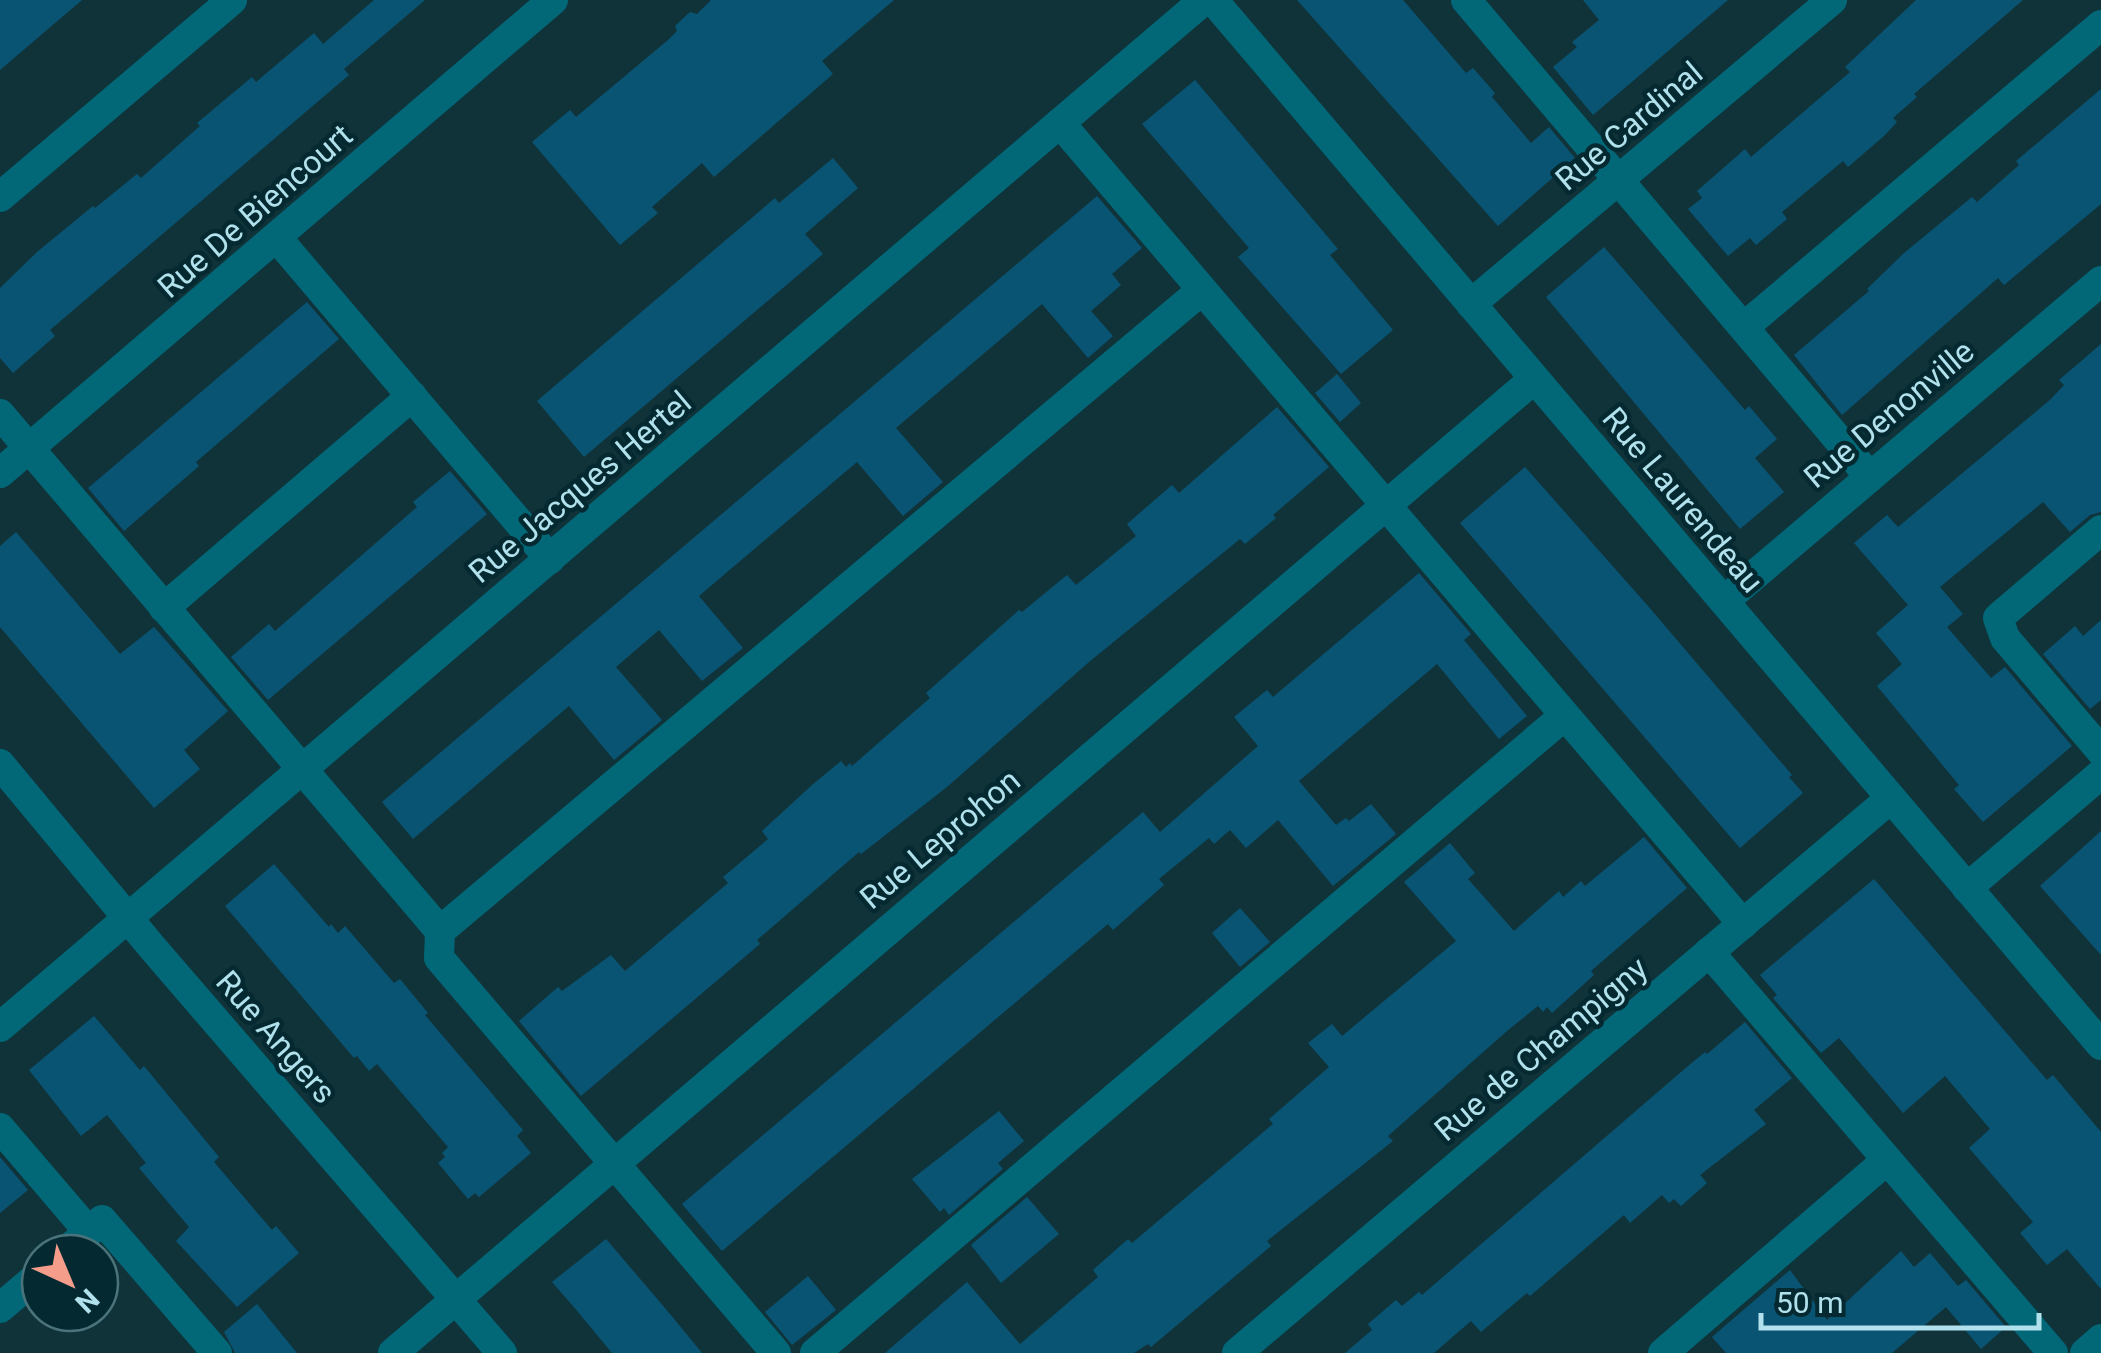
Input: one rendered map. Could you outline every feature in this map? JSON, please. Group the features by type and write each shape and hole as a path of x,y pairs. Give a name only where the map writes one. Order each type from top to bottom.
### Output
{"street":[{"path":"0,197 232,0"},
{"name":"Rue De Biencourt","path":"0,472 553,0"},
{"path":"1466,0 1870,477"},
{"name":"Rue Cardinal","path":"1471,304 1832,0"},
{"name":"Rue Jacques Hertel","path":"0,1026 1060,123 1221,4"},
{"name":"Rue Laurendeau","path":"1221,4 2101,1046"},
{"path":"1744,327 2101,25"},
{"path":"1060,123 1742,924"},
{"path":"277,238 550,558"},
{"name":"Rue Denonville","path":"1724,601 2101,281"},
{"path":"440,931 1202,290"},
{"name":"Rue Leprohon","path":"393,1353 1534,379"},
{"path":"164,608 412,396"},
{"path":"0,414 440,931 439,958 776,1353"},
{"path":"2101,530 1998,618 2005,638 2101,750"},
{"path":"815,1353 1564,716"},
{"name":"Rue Angers","path":"0,764 502,1353"},
{"path":"1966,888 2101,774"},
{"name":"Rue de Champigny","path":"1237,1353 1891,798"},
{"path":"1709,952 2053,1353"},
{"path":"0,1128 88,1232 102,1220 216,1353"},
{"path":"1663,1353 1887,1160"},
{"path":"0,1308 20,1291"}],"building":[{"path":"0,0 82,0 0,70"},
{"path":"374,0 425,0 344,69 349,75 50,330 55,336 13,373 0,358 0,288 93,206 137,174 141,178 252,77 256,82 314,33 323,44"},
{"path":"711,0 894,0 822,61 833,74 714,177 702,163 652,207 658,213 620,245 532,142 570,110 576,117 668,40 677,31 675,26 690,12 697,14"},
{"path":"1297,0 1403,0 1466,73 1473,68 1531,143 1549,127 1575,158 1498,226"},
{"path":"1583,0 1728,0 1593,115 1553,67 1577,47 1572,42 1599,20"},
{"path":"1916,0 2023,0 1914,94 1917,97 1893,118 1897,122 1884,136 1848,167 1843,161 1782,212 1787,219 1756,245 1750,238 1728,256 1688,209 1702,198 1697,191 1745,149 1751,157 1850,72 1845,67"},
{"path":"1195,80 1338,249 1330,255 1393,330 1341,374 1238,257 1249,248 1142,124"},
{"path":"2101,89 2101,204 2004,285 1998,278 1842,415 1794,355 1869,291 1904,253 1972,197 1977,202 2019,165 2016,161"},
{"path":"833,158 858,188 805,234 823,254 584,457 537,401 775,198 779,203"},
{"path":"1097,196 1142,248 1112,274 1121,285 1091,311 1113,336 1088,358 1042,304 896,428 943,482 903,516 857,462 699,596 743,648 702,681 659,630 616,667 662,720 614,760 569,706 413,839 382,802"},
{"path":"1604,247 1745,410 1749,406 1777,439 1755,458 1784,492 1740,529 1546,297"},
{"path":"307,302 339,339 196,462 199,466 124,531 88,488"},
{"path":"2101,344 2101,512 2090,515 2070,532 2043,502 1940,587 1963,614 1947,627 1991,678 2005,667 2072,746 1983,822 1954,789 1959,785 1877,686 1902,664 1876,633 1908,605 1854,543 1887,515 1898,527 2051,399 2064,385 2059,380"},
{"path":"1337,374 1361,403 1340,422 1315,393"},
{"path":"1277,407 1329,467 1245,544 1240,539 1089,662 947,787 859,852 757,940 760,944 581,1096 519,1021 558,987 562,991 611,955 625,971 728,883 723,877 768,839 762,831 812,785 841,761 846,767 850,763 852,766 930,698 926,693 1019,610 1022,612 1067,575 1076,585 1136,536 1127,524 1172,485 1179,493"},
{"path":"1525,467 1648,606 1792,775 1789,777 1803,793 1740,848 1460,523"},
{"path":"450,471 487,514 268,700 231,657 269,624 275,631 417,507 413,502"},
{"path":"16,532 120,654 154,627 228,711 184,750 200,769 154,808 0,627 0,546"},
{"path":"1419,573 1471,634 1464,640 1527,716 1499,739 1437,664 1299,781 1336,825 1346,818 1349,821 1371,804 1396,834 1333,886 1278,820 1246,848 1230,830 1214,844 1209,838 1159,879 1164,885 1113,930 1108,924 722,1251 682,1204 1143,812 1160,832 1258,746 1234,717 1267,690 1273,697"},
{"path":"2101,620 2101,700 2090,709 2043,654 2075,626 2083,636"},
{"path":"2101,831 2101,955 2040,886"},
{"path":"1644,837 1687,888 1591,971 1594,975 1552,1013 1547,1007 1543,1012 1538,1006 1507,1031 1388,1136 1393,1141 1267,1241 1271,1246 1151,1347 1148,1344 1134,1353 885,1353 967,1282 1020,1344 1098,1277 1093,1270 1128,1239 1132,1243 1273,1124 1269,1119 1329,1067 1308,1043 1332,1024 1342,1036 1456,941 1404,882 1450,843 1475,873 1468,879 1514,931 1559,891 1563,897 1581,881 1585,886"},
{"path":"274,864 329,927 331,924 338,933 345,926 394,983 400,979 428,1013 425,1015 523,1130 517,1136 531,1153 479,1197 475,1193 468,1199 438,1163 448,1147 377,1064 369,1071 357,1056 354,1058 225,906"},
{"path":"1874,879 2047,1080 2053,1075 2101,1132 2101,1289 2067,1249 2047,1265 2020,1233 2033,1222 1969,1148 1990,1129 1945,1076 1903,1113 1839,1038 1821,1053 1773,998 1777,995 1760,975"},
{"path":"1240,908 1270,942 1240,967 1212,933"},
{"path":"94,1016 140,1070 144,1066 219,1157 214,1162 272,1230 276,1226 299,1253 237,1307 176,1241 189,1227 139,1168 146,1163 107,1115 81,1136 29,1070"},
{"path":"1745,1022 1792,1078 1754,1110 1766,1124 1700,1175 1707,1183 1681,1206 1674,1199 1669,1203 1662,1195 1630,1223 1624,1215 1530,1296 1527,1293 1481,1332 1471,1321 1434,1353 1345,1353 1372,1330 1368,1324 1396,1300 1402,1306 1419,1292 1422,1295 1688,1066"},
{"path":"999,1111 1024,1141 998,1163 1003,1169 949,1215 944,1208 940,1212 912,1179"},
{"path":"0,1157 28,1190 0,1213"},
{"path":"1027,1197 1059,1234 1001,1283 971,1245"},
{"path":"606,1239 702,1353 612,1353 552,1282"},
{"path":"1901,1251 1914,1267 1930,1253 1958,1286 1966,1280 2006,1327 1981,1349 1946,1307 1892,1353 1726,1353 1712,1337 1790,1270 1827,1320"},
{"path":"808,1276 836,1310 792,1345 765,1312"},
{"path":"257,1304 297,1353 235,1353 224,1332"}]}
